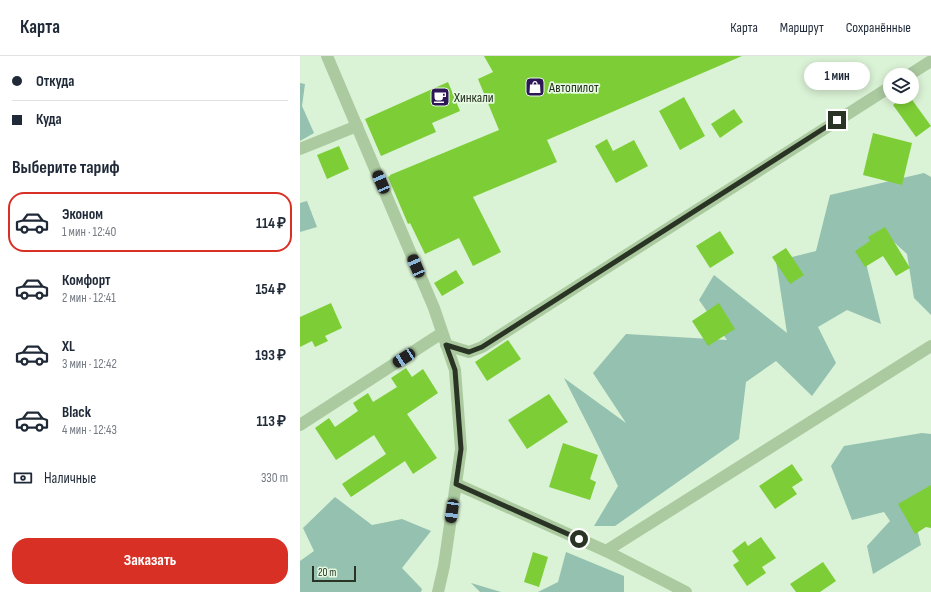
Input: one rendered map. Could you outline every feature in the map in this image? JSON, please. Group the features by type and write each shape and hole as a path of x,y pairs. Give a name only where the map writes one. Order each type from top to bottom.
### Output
{"street":[{"path":"327,56 431,301 455,370 461,449 444,566 438,592"},
{"path":"919,69 931,61"},
{"path":"446,345 469,352 482,347 883,91"},
{"path":"300,149 357,126"},
{"path":"300,425 442,333"},
{"path":"606,551 931,346"},
{"path":"456,484 606,551 686,592"}],"green space":[{"path":"300,83 305,84 302,106 314,133 300,141"},
{"path":"924,173 931,177 931,315 914,298 907,254 883,232 865,259 881,324 847,310 818,327 836,363 812,396 776,361 746,382 739,439 615,526 594,526 618,486 564,378 626,423 593,373 626,334 727,340 699,300 714,275 787,333 776,261 816,251 830,195"},
{"path":"307,201 317,227 300,232 300,203"},
{"path":"922,433 931,434 931,500 913,512 921,545 873,574 867,546 890,521 884,512 852,520 831,466 844,446"},
{"path":"335,497 372,525 402,519 431,531 402,568 422,589 421,592 300,592 300,561 314,551 303,528"},
{"path":"566,552 624,576 624,592 538,592 558,582"},
{"path":"471,583 501,592 480,592"}],"building":[{"path":"484,56 742,56 547,140 557,162 473,197 501,252 473,266 459,238 425,254 410,223 408,224 388,177 499,130 478,79 493,72"},
{"path":"448,82 460,111 432,123 436,132 381,156 365,119"},
{"path":"684,97 705,136 680,150 659,111"},
{"path":"915,104 931,126 916,137 893,105"},
{"path":"734,109 743,122 720,138 711,124"},
{"path":"873,133 912,143 902,185 863,175"},
{"path":"607,139 613,151 634,140 648,166 616,183 595,146"},
{"path":"339,146 349,169 327,179 317,155"},
{"path":"885,227 910,268 896,276 883,256 865,267 855,251 870,241 868,237"},
{"path":"720,231 734,253 710,268 696,246"},
{"path":"786,248 804,275 790,284 772,257"},
{"path":"456,270 464,283 442,296 434,283"},
{"path":"331,303 342,328 325,336 328,341 315,347 312,341 300,347 300,317"},
{"path":"719,303 735,329 708,346 692,321"},
{"path":"508,340 521,359 487,381 475,362"},
{"path":"406,368 412,377 423,369 438,393 407,414 437,458 413,474 405,461 351,497 342,484 386,454 374,435 336,460 315,428 329,418 335,427 358,411 353,403 368,393 373,402 397,387 391,378"},
{"path":"549,394 568,422 527,449 508,420"},
{"path":"563,443 598,455 590,479 596,482 590,500 549,487"},
{"path":"792,464 803,480 792,487 797,494 775,509 759,486"},
{"path":"931,485 931,528 926,527 915,534 898,504"},
{"path":"761,537 776,558 762,567 766,573 747,586 733,565 739,561 732,551 745,541 748,546"},
{"path":"533,552 548,557 539,587 524,582"},
{"path":"823,562 836,581 820,592 796,592 790,584"}],"place":[{"name":"Автопилот","path":"535,87"},
{"name":"Хинкали","path":"440,97"}],"route":[{"path":"579,539 456,484 461,449 455,370 446,345 469,352 482,347 837,120"}]}
